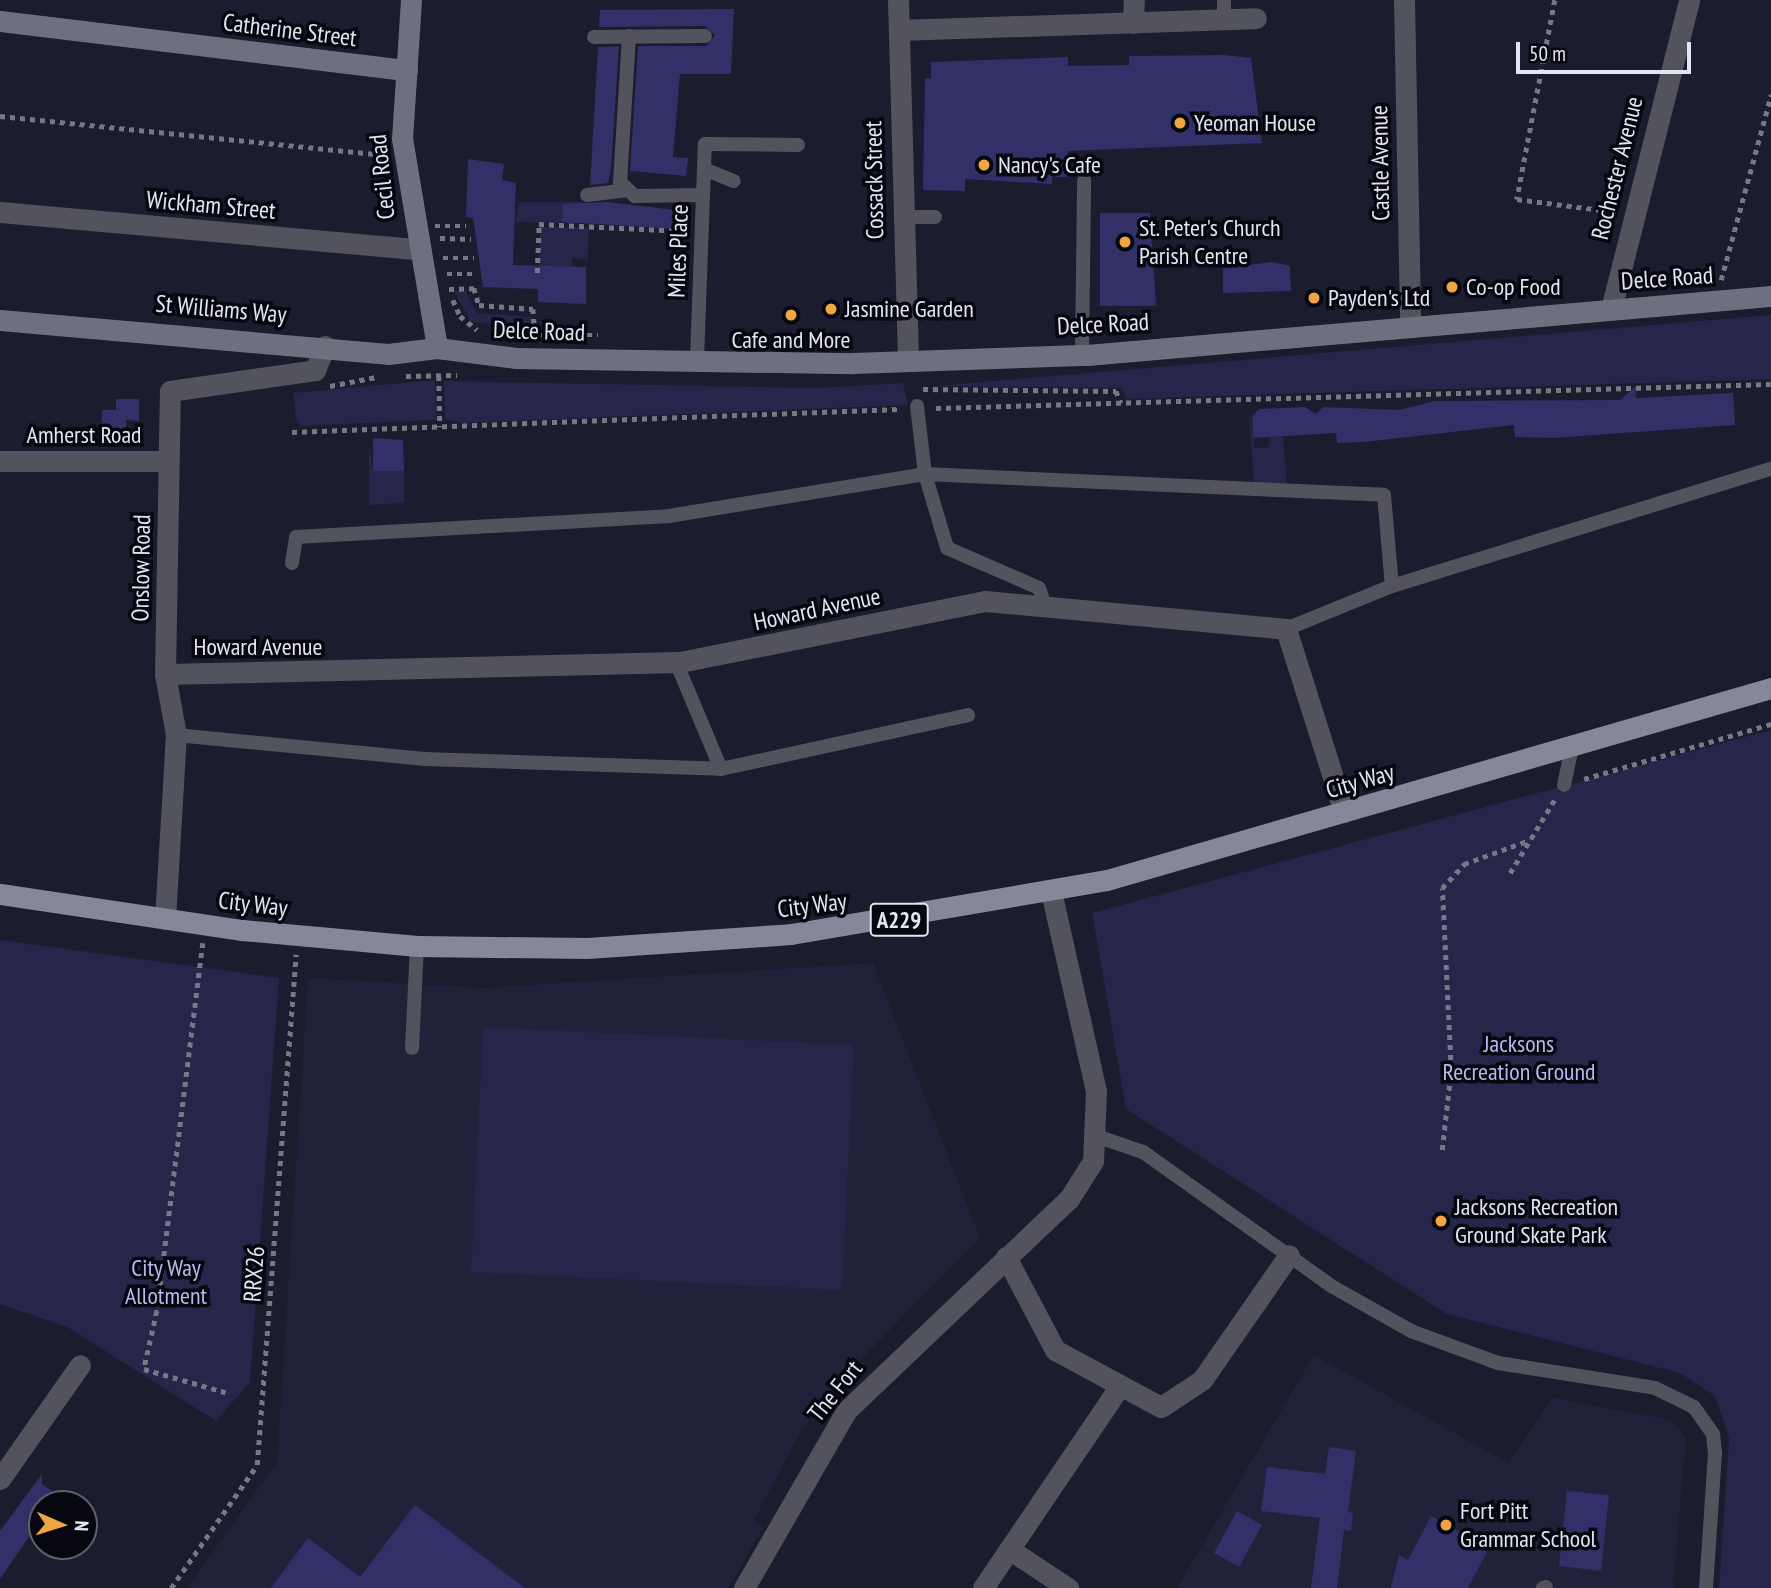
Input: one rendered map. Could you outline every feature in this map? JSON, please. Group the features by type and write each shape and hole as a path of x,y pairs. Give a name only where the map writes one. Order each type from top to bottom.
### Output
{"main road":[{"name":"City Way","path":"0,894 205,925 417,946 587,948 745,939 1051,892 1344,812 1771,688"}],"street":[{"name":"Cecil Road","path":"411,0 402,138 417,249 437,348"},
{"name":"Cossack Street","path":"898,0 901,217 914,367"},
{"path":"1133,23 1134,0"},
{"name":"Castle Avenue","path":"1404,0 1409,324"},
{"name":"Rochester Avenue","path":"1611,309 1623,214 1689,0"},
{"path":"899,30 1224,23 1256,18"},
{"name":"Catherine Street","path":"0,22 407,71"},
{"name":"Wickham Street","path":"0,212 417,249"},
{"name":"Delce Road","path":"437,348 516,358 697,359 914,367 1771,296"},
{"name":"St Williams Way","path":"0,320 400,354 437,348"},
{"name":"Onslow Road","path":"165,919 176,735 165,674 171,390 315,370 325,346"},
{"name":"Amherst Road","path":"0,461 168,461"},
{"name":"Howard Avenue","path":"165,674 676,662 968,603 1045,605 1286,629"},
{"path":"1286,629 1344,812"},
{"name":"The Fort","path":"744,1588 846,1411 1079,1187 1099,1137 1094,1078 1051,892"},
{"path":"1006,1257 1054,1348 1119,1387 1161,1407 1192,1390 1289,1255"},
{"path":"0,1479 80,1365"},
{"path":"983,1588 1119,1387"},
{"path":"1009,1549 1068,1588"}],"lane":[{"path":"1224,0 1224,23"},
{"path":"629,36 620,180 626,190 638,197 703,195"},
{"path":"594,37 705,36"},
{"name":"Miles Place","path":"697,359 705,144 798,145"},
{"path":"704,169 734,181"},
{"path":"1082,355 1084,180"},
{"path":"587,195 626,190"},
{"path":"901,217 935,217"},
{"path":"917,407 925,474 948,550 1038,587 1045,605"},
{"path":"1286,629 1392,586 1771,469"},
{"path":"292,563 296,537 669,516 925,474 1384,495 1392,586"},
{"path":"676,662 721,769"},
{"path":"176,735 425,759 721,769 968,715"},
{"path":"1564,785 1572,746"},
{"path":"412,1048 417,946"},
{"path":"1099,1137 1143,1152 1289,1255 1380,1315 1451,1348 1585,1381 1655,1388 1694,1407 1713,1434 1715,1453 1706,1588"}],"path":[{"path":"1555,0 1517,198 1623,214"},
{"path":"1719,286 1771,94"},
{"path":"0,116 382,155"},
{"path":"431,212 440,258 460,317 482,332"},
{"path":"537,273 539,224 687,231"},
{"path":"433,226 466,226"},
{"path":"436,239 471,239"},
{"path":"440,258 474,258"},
{"path":"445,274 477,274"},
{"path":"1708,287 1730,285"},
{"path":"449,289 474,288 479,304 533,309 535,333"},
{"path":"513,334 604,335"},
{"path":"914,367 924,389 1115,391 1121,403"},
{"path":"314,388 395,376 439,376 440,427"},
{"path":"292,432 917,407 1771,384"},
{"path":"1510,873 1564,785 1771,724"},
{"path":"1442,1150 1451,1070 1442,888 1464,864 1530,841"},
{"path":"205,925 158,1311 144,1368 228,1392"},
{"name":"RRX26","path":"171,1588 257,1465 297,936"}],"shaded area":[{"path":"873,963 980,1238 832,1389 802,1429 754,1520 764,1526 728,1588 187,1588 277,1462 308,978 484,988"},
{"name":"Fort Pitt Grammar School","path":"1314,1355 1509,1463 1552,1398 1671,1420 1686,1438 1673,1588 1177,1588"}],"green space":[{"path":"519,202 583,202 582,223 516,222"},
{"path":"540,227 589,228 587,268 586,259 572,258 572,267 539,266"},
{"path":"465,290 477,313 531,317 533,326 471,322 454,291"},
{"path":"1771,315 1771,379 1126,399 1122,388 935,386"},
{"path":"435,380 436,420 301,426 296,419 293,393"},
{"path":"444,381 818,388 903,383 908,405 463,423 445,419"},
{"path":"1249,412 1255,448 1269,447 1269,437 1283,436 1287,484 1254,483"},
{"path":"369,445 373,471 404,471 404,503 369,505"},
{"name":"Jacksons Recreation Ground","path":"1771,730 1771,1588 1719,1588 1729,1437 1715,1396 1680,1373 1447,1314 1126,1109 1092,913"},
{"name":"City Way Allotment","path":"0,940 279,978 250,1382 216,1421 69,1328 0,1304"},
{"path":"483,1027 854,1045 842,1290 471,1272"}],"building":[{"path":"734,9 731,74 680,74 673,157 688,158 686,176 630,171 638,46 706,46 715,35 705,26 599,27 600,10"},
{"path":"619,46 611,169 608,183 590,185 598,47"},
{"path":"1225,55 1251,58 1262,143 1068,151 1067,177 1052,177 1052,184 965,179 965,191 923,190 925,78 931,78 931,62 1068,57 1068,66 1129,65 1129,56"},
{"path":"468,159 504,164 502,180 516,183 513,265 586,267 586,304 538,302 538,289 483,287 473,218 466,217"},
{"path":"607,202 684,211 683,229 562,222 563,204"},
{"name":"St. Peter's Church Parish Centre","path":"1100,213 1150,213 1156,306 1100,306"},
{"path":"1272,262 1290,266 1291,291 1223,293 1223,268"},
{"path":"1636,386 1636,398 1733,393 1735,425 1553,438 1515,437 1514,425 1364,442 1337,443 1336,433 1253,438 1252,416 1259,409 1305,407 1316,414 1323,407 1399,410 1435,401 1620,400"},
{"path":"116,399 139,399 139,421 126,420 126,436 101,436 102,410 116,410"},
{"path":"373,438 403,440 404,471 373,471"},
{"path":"1329,1447 1356,1451 1348,1512 1353,1513 1351,1531 1344,1530 1337,1588 1311,1588 1320,1518 1261,1511 1267,1467 1325,1474"},
{"path":"42,1474 42,1484 50,1490 30,1490"},
{"path":"1567,1491 1609,1495 1601,1571 1559,1566"},
{"path":"28,1493 28,1538 0,1579 0,1531"},
{"path":"415,1505 525,1588 271,1588 308,1538 360,1577"},
{"path":"1237,1511 1262,1525 1239,1567 1214,1553"},
{"path":"1431,1516 1489,1548 1468,1588 1391,1588 1399,1555 1408,1560"}],"place":[{"name":"Yeoman House","path":"1180,123"},
{"name":"Nancy's Cafe","path":"984,165"},
{"name":"St. Peter's Church Parish Centre","path":"1125,242"},
{"name":"Co-op Food","path":"1452,287"},
{"name":"Payden's Ltd","path":"1314,298"},
{"name":"Jasmine Garden","path":"831,309"},
{"name":"Cafe and More","path":"791,315"},
{"name":"Jacksons Recreation Ground Skate Park","path":"1441,1221"},
{"name":"Fort Pitt Grammar School","path":"1446,1525"}]}
